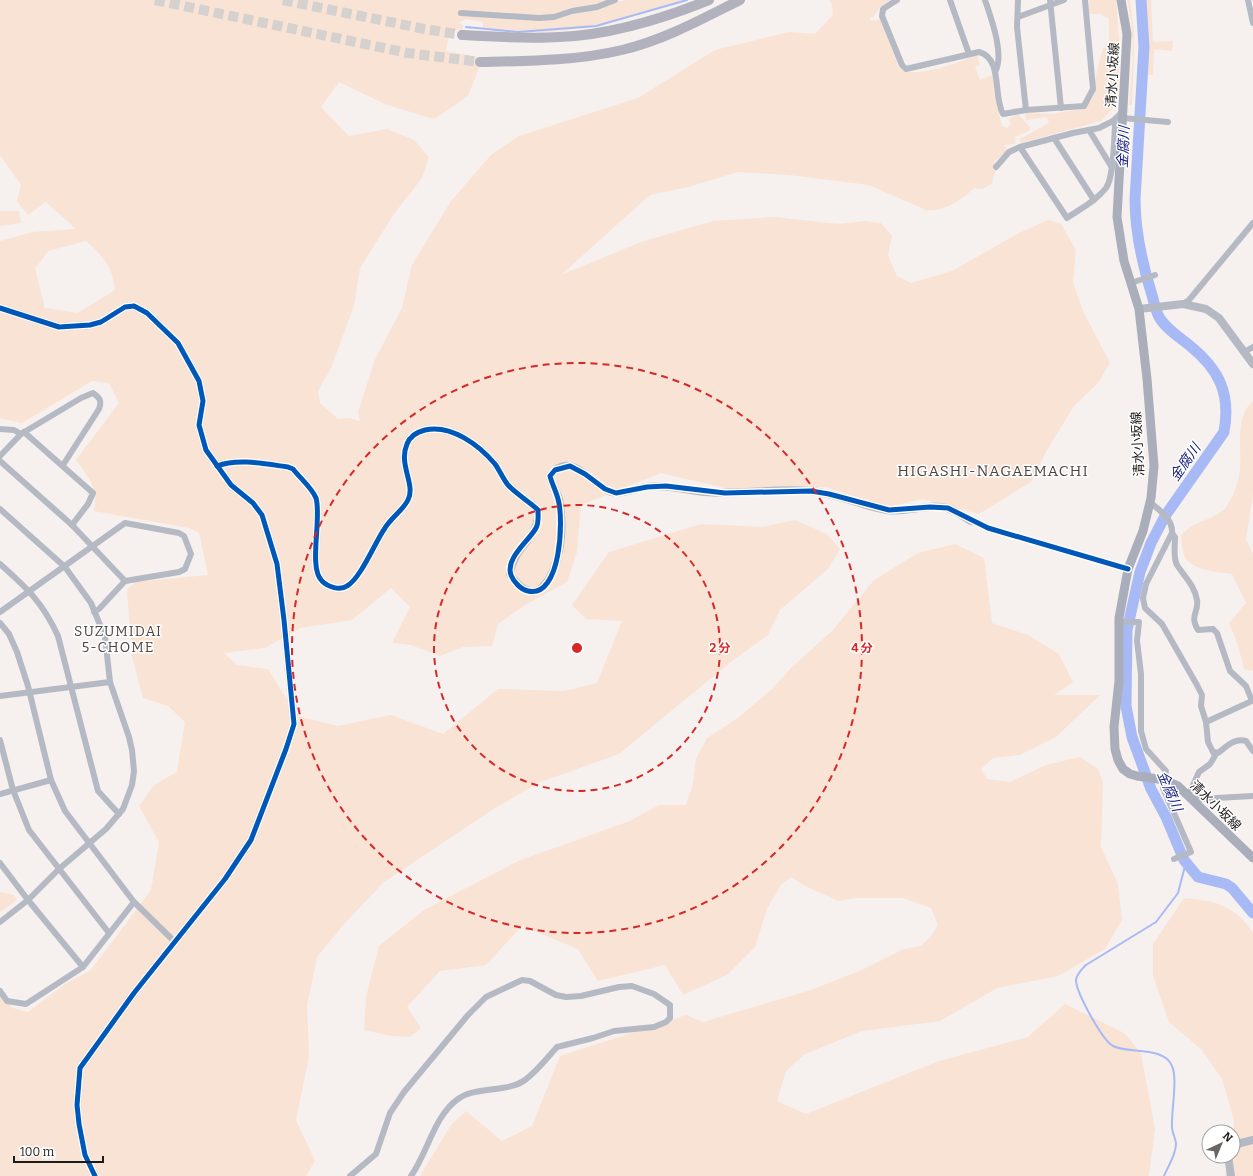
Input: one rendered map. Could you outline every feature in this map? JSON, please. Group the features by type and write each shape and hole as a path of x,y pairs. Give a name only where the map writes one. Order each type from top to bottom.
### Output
{"highway":[{"path":"462,35 514,38 561,37 624,27 657,18 709,0"},
{"path":"480,62 543,61 584,57 623,50 683,29 740,0"}],"main road":[{"name":"清水小坂線","path":"1121,0 1127,34 1117,217 1124,261 1143,308 1154,466 1150,502 1143,531 1128,568 1119,620 1118,681 1114,727 1115,749 1118,760 1123,769 1137,776 1163,779 1178,786 1253,858"}],"street":[{"path":"461,13 539,18 554,17 572,11 597,7 615,0"},
{"path":"897,0 884,9 882,16 902,65 906,69 979,52 987,54 990,57 995,72 1002,113 1084,106 1093,92 1085,0"},
{"path":"950,0 969,54"},
{"path":"985,0 994,26 998,57 995,72"},
{"path":"1018,0 1017,27 1026,110"},
{"path":"1018,17 1050,2 1064,0"},
{"path":"1248,0 1253,23"},
{"path":"1050,2 1060,108"},
{"path":"996,167 1009,152 1031,143 1073,132 1099,128 1123,114 1168,122"},
{"path":"1020,148 1067,218 1094,200 1107,187 1111,166 1115,125 1113,121"},
{"path":"1089,130 1111,166"},
{"path":"1054,138 1094,200"},
{"path":"1178,305 1189,300 1253,223"},
{"path":"1134,283 1155,275"},
{"path":"1143,308 1178,305 1206,309 1219,318 1253,364"},
{"path":"0,308 59,327 90,326 101,322 125,307 134,306 147,313 178,343 192,366 198,381 203,401 199,425 206,450 231,485 253,503 262,515 278,564 294,724 251,840 225,879 134,993 80,1068 77,1105 79,1124 85,1155 95,1176"},
{"path":"1244,352 1253,347"},
{"path":"0,456 22,433 80,398 93,393 100,398 101,403 99,409 63,465"},
{"path":"217,466 227,462 271,465 293,469 315,496 318,508 316,569 321,581 334,587 342,588 348,586 360,570 386,525 408,500 411,491 403,457 407,442 416,433 442,428 459,435 483,451 496,465 508,484 538,510 537,527 514,558 510,574 518,586 525,591 538,591 549,580 558,558 561,536 560,508 550,476 555,470 563,466 575,467 605,489 616,493 647,487 666,486 725,493 811,491 830,494 889,510 930,506 948,508 988,528 1128,568"},
{"path":"0,429 14,430 22,433 63,465 93,493 88,504 72,525"},
{"path":"0,461 94,546 125,581"},
{"path":"1150,502 1163,512 1171,524 1175,537 1176,563 1187,576 1197,602 1193,619 1194,623 1198,630 1214,629 1217,633 1230,671 1249,691 1252,700 1206,722"},
{"path":"0,510 65,567 87,598 105,637 110,682 129,737 134,771 132,785 123,809 106,829 59,869 28,900 0,922"},
{"path":"0,612 125,523 179,533 184,536 191,554 185,569 179,572 125,581 99,610 94,612"},
{"path":"1172,531 1146,584 1143,598 1145,608 1162,624 1202,695 1201,706 1206,722 1208,742 1215,756 1210,764 1199,772 1188,796 1198,799 1253,796"},
{"path":"0,564 30,591 43,608 58,636 98,791 119,814"},
{"path":"1119,620 1139,622 1138,641 1141,674 1141,731 1146,749 1166,771 1163,779 1163,788 1191,852 1174,859"},
{"path":"0,623 9,634 17,652 30,692 51,780 65,811 134,902 175,942"},
{"path":"0,696 110,682"},
{"path":"0,740 13,790 29,830 109,933"},
{"path":"1214,752 1218,753 1228,745 1239,740 1246,741 1253,751"},
{"path":"0,794 51,780"},
{"path":"0,863 83,967"},
{"path":"0,991 7,1001 26,1004 83,967 134,902"},
{"path":"350,1176 376,1154 390,1113 404,1092 468,1015 486,997 522,980 530,981 556,995 566,997 581,996 619,987 632,986 654,994 670,1005 671,1014 666,1022 654,1027 614,1030 593,1038 563,1044 557,1047 524,1081 494,1090 463,1096 457,1099 443,1113 420,1163 411,1176"},
{"path":"1241,1143 1253,1140"},
{"path":"1229,1164 1231,1176"}],"shaded area":[{"path":"0,0 613,0 552,16 464,11 459,12 460,15 502,19 558,18 625,0 682,0 613,21 560,31 527,32 483,29 483,22 466,19 459,23 463,25 463,29 450,31 446,51 483,58 468,96 434,119 387,105 339,82 321,107 349,136 387,129 414,140 429,157 422,178 394,214 360,268 354,306 331,368 318,391 320,403 338,419 349,418 360,421 358,412 375,359 402,308 412,265 451,201 491,155 519,136 638,98 715,50 789,32 815,34 833,15 832,5 829,0 891,0 880,7 873,17 870,18 870,20 877,21 880,18 881,19 899,68 906,71 916,72 938,69 977,55 980,65 975,67 980,80 993,75 997,107 1002,126 1007,128 1011,125 1009,119 1018,114 1030,127 1030,130 1014,138 1016,139 1015,144 1004,145 1008,150 994,162 996,171 992,184 982,189 974,188 964,197 946,207 926,210 869,185 789,175 738,172 688,187 650,195 561,275 641,242 713,221 774,217 838,224 865,221 881,223 892,236 888,255 897,276 911,283 952,271 1019,233 1048,220 1061,224 1076,250 1073,283 1083,311 1110,363 1098,383 1074,406 1047,450 1031,482 979,514 922,499 888,507 825,487 733,490 661,473 581,505 577,552 567,582 525,605 498,624 492,646 463,647 440,656 411,645 392,643 410,607 391,588 352,620 300,628 265,648 224,653 237,665 268,669 297,716 338,726 391,715 443,734 498,689 564,691 597,683 622,621 586,619 572,605 609,552 701,524 763,527 795,520 827,534 840,549 828,569 780,610 768,635 732,661 619,754 538,783 492,810 384,882 345,923 317,957 307,1006 309,1057 296,1120 315,1161 306,1176 0,1176 0,997 13,1008 28,1012 65,984 91,970 151,890 159,842 139,806 154,785 177,772 185,722 168,706 143,698 132,656 127,589 136,582 208,575 199,533 189,528 94,511 95,496 92,484 76,460 119,403 109,383 92,381 22,423 0,418 0,241 33,232 76,229 46,202 28,215 17,201 21,185 0,155","holes":["86,241 106,262 112,274 115,290 78,313 45,308 35,269 48,251"]},
{"path":"1089,0 1116,0 1120,51 1117,103 1101,121 1021,143 1020,139 1049,123 1047,117 1026,120 1025,113 1052,114 1082,109 1090,102 1095,93 1095,81 1100,58 1103,49 1109,41 1109,19 1101,14 1089,14"},
{"path":"1127,0 1130,0 1134,31 1132,105 1129,105 1132,66 1132,26"},
{"path":"1145,0 1151,0 1153,42 1173,41 1172,51 1154,49 1153,75 1148,75 1148,42"},
{"path":"0,211 19,211 21,223 0,226"},
{"path":"1253,401 1253,494 1246,539 1253,554 1253,671 1244,669 1238,645 1229,623 1246,603 1232,574 1207,570 1189,562 1184,555 1181,535 1192,526 1220,513 1230,502 1239,478 1240,433 1243,415"},
{"path":"955,544 984,558 992,623 1028,635 1059,654 1073,682 1054,695 1100,695 1056,737 1020,755 993,758 981,769 987,779 1010,782 1046,765 1080,757 1098,769 1103,783 1101,847 1118,884 1122,920 1105,949 1058,976 997,988 940,1021 862,1031 805,1054 786,1071 777,1101 806,1114 939,1061 1028,1037 1065,1004 1124,1033 1141,1053 1155,1129 1149,1176 420,1176 451,1125 466,1111 502,1141 532,1126 560,1056 686,1015 703,1022 811,990 864,969 904,949 921,946 931,936 938,925 931,908 903,898 855,898 838,901 805,886 791,877 781,885 767,909 755,947 727,975 683,995 665,965 598,981 578,949 522,926 486,965 440,971 407,1007 421,1028 410,1037 391,1036 364,1030 366,997 379,946 424,910 518,861 630,821 659,805 686,805 693,784 696,759 707,738 738,718 772,689 792,667 832,631 874,580 918,553"},
{"path":"0,892 14,895 17,900 0,912"},
{"path":"1184,898 1215,903 1223,906 1239,916 1253,933 1253,1176 1225,1176 1227,1164 1241,1164 1241,1124 1234,1124 1222,1079 1202,1050 1169,1022 1153,976 1153,944"}],"waterway":[{"path":"466,27 518,32 596,26 687,0"},
{"name":"金腐川","path":"1141,0 1144,47 1135,199 1136,224 1140,248 1158,315 1167,327 1208,363 1215,373 1224,394 1226,418 1224,432 1165,516 1151,543 1140,572 1127,630 1126,706 1132,737 1151,789 1166,817 1184,860 1198,877 1226,884 1232,888 1253,913"},
{"path":"1164,1176 1176,1148 1172,1127 1174,1087 1174,1072 1172,1066 1168,1060 1162,1056 1154,1053 1127,1050 1113,1046 1108,1042 1096,1026 1085,1005 1080,995 1076,980 1079,973 1086,965 1156,922 1178,893 1185,866 1189,867"}],"tunnel":[{"path":"155,0 408,53 480,62"},
{"path":"283,0 419,28 462,35"}],"cycle path":[{"path":"0,308 59,327 90,325 101,322 125,307 134,306 147,313 178,343 199,381 203,401 199,425 206,450 231,485 253,503 262,515 277,564 284,620 294,724 251,840 225,879 134,993 80,1068 77,1105 79,1124 85,1155 95,1176"},
{"path":"217,466 234,462 252,462 271,464 293,469 309,487 316,498 318,518 316,565 318,575 322,581 331,587 338,588 347,586 357,576 385,528 408,500 410,487 404,459 408,441 419,432 435,429 454,433 473,443 495,464 508,485 538,510 537,526 514,556 510,569 511,575 515,582 520,587 528,591 539,590 547,583 554,571 560,539 560,509 550,476 555,470 570,466 585,474 605,489 616,493 647,487 666,486 725,493 811,491 829,494 889,510 930,507 948,508 988,528 1128,569"}],"district":[{"name":"HIGASHI-NAGAEMACHI","path":"993,471"},
{"name":"SUZUMIDAI 5-CHOME","path":"118,640"}]}
